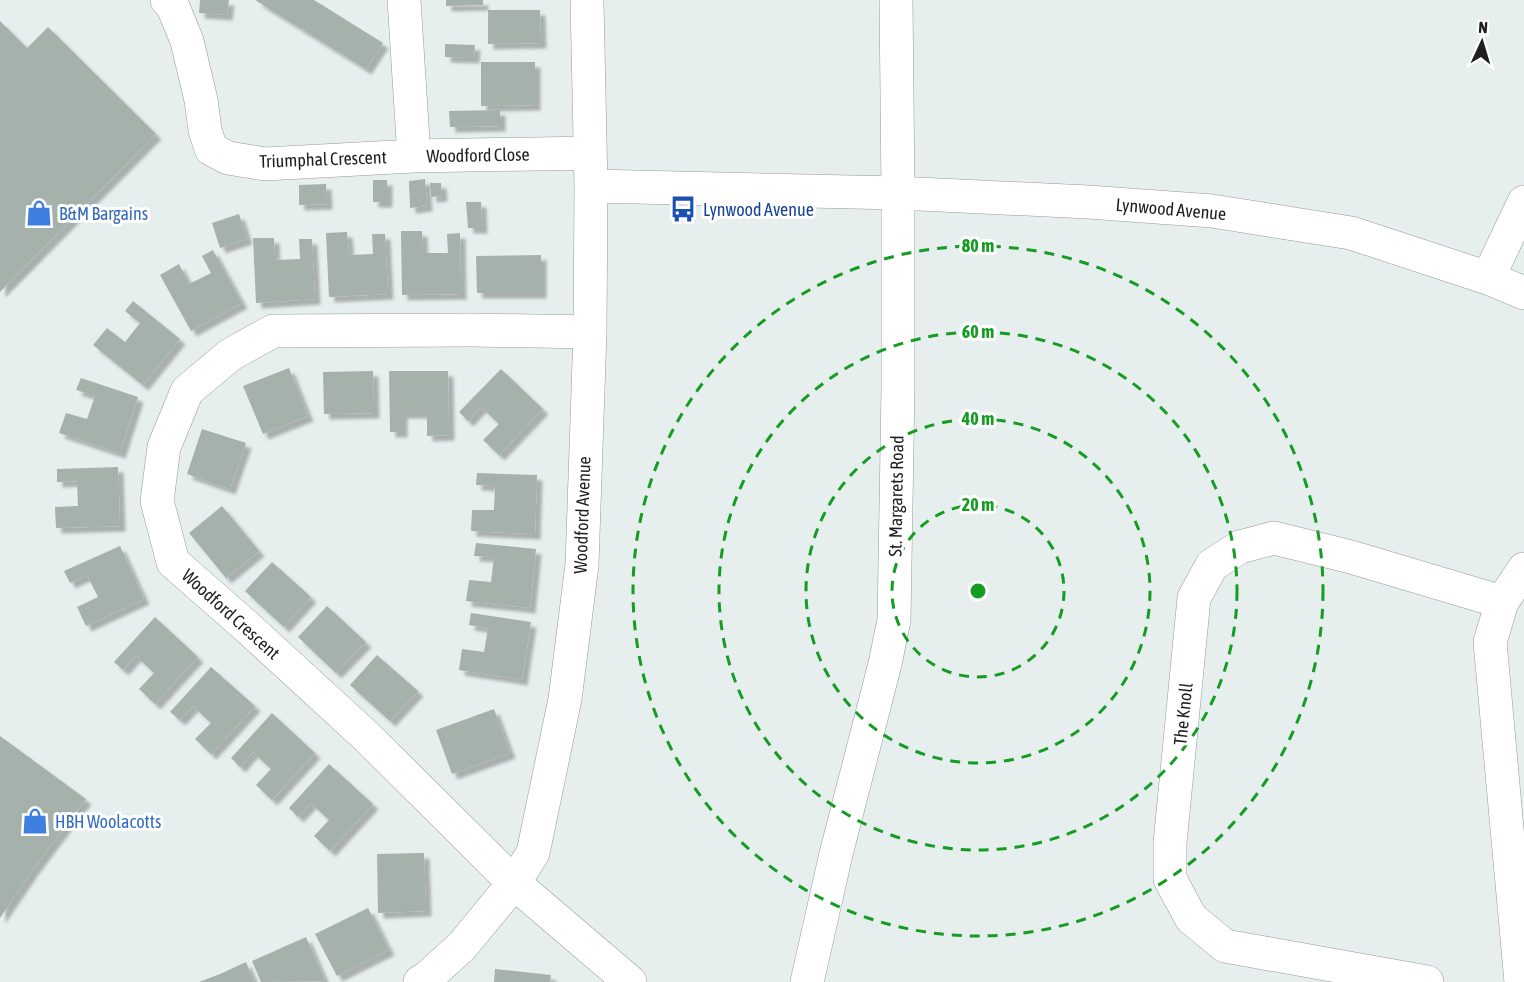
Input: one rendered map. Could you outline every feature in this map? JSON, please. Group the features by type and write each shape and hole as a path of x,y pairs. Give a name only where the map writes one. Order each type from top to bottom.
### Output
{"street":[{"name":"Triumphal Crescent","path":"167,0 173,7 187,41 211,149 228,158 266,164 414,156"},
{"name":"Woodford Close","path":"404,0 414,156 590,153"},
{"name":"Woodford Avenue","path":"420,982 462,946 514,883 533,853 565,699 582,565 590,332 591,186 587,0"},
{"name":"St. Margarets Road","path":"807,982 894,620 898,390 896,0"},
{"name":"Lynwood Avenue","path":"591,186 898,193 1088,202 1212,211 1351,232 1488,278 1524,293"},
{"path":"1488,278 1524,202"},
{"name":"Woodford Crescent","path":"514,883 367,737 173,562 157,501 164,447 187,391 230,355 273,331 590,332"},
{"name":"The Knoll","path":"1427,982 1225,946 1191,918 1170,879 1170,843 1194,598 1212,565 1240,547 1274,538 1351,557 1502,602"},
{"path":"1521,982 1490,642 1502,602 1524,569"},
{"path":"514,883 630,982"}],"building":[{"path":"200,0 229,0 227,15 199,13"},
{"path":"255,0 314,0 383,43 366,69"},
{"path":"446,0 483,0 483,5 446,6"},
{"path":"488,10 540,10 541,43 488,44"},
{"name":"B&M Bargains","path":"0,21 27,48 48,27 156,134 0,292"},
{"path":"445,44 475,45 474,58 445,57"},
{"path":"481,62 535,62 535,105 481,106"},
{"path":"500,110 500,126 450,127 449,111"},
{"path":"425,179 427,206 410,208 409,181"},
{"path":"373,180 387,180 387,202 373,202"},
{"path":"430,183 441,183 442,196 431,197"},
{"path":"326,184 327,204 299,205 299,185"},
{"path":"466,202 481,202 482,228 468,228"},
{"path":"239,214 247,239 220,248 212,223"},
{"path":"401,231 422,231 423,253 448,253 447,234 460,233 461,294 402,295"},
{"path":"347,232 349,255 373,254 372,234 385,234 388,294 329,297 326,233"},
{"path":"253,238 274,238 275,260 300,259 299,239 312,239 315,299 256,303"},
{"path":"213,250 242,303 191,331 160,275 179,264 189,284 211,273 202,256"},
{"path":"541,255 541,293 477,293 476,256"},
{"path":"133,301 180,339 143,385 93,345 107,328 125,342 140,323 125,311"},
{"path":"289,368 308,416 263,434 243,386"},
{"path":"501,369 543,409 499,455 483,440 499,424 481,407 468,421 459,412"},
{"path":"373,371 374,413 324,414 323,372"},
{"path":"389,371 448,371 449,435 427,436 427,413 402,413 402,432 390,432"},
{"path":"81,378 138,397 120,453 59,433 66,413 87,419 95,396 76,390"},
{"path":"202,429 246,443 230,489 187,474"},
{"path":"118,467 120,526 56,528 55,507 78,506 77,481 57,482 57,469"},
{"path":"477,473 537,475 535,534 471,531 472,510 494,510 495,486 476,485"},
{"path":"222,506 259,551 226,578 189,533"},
{"path":"476,543 536,549 530,608 466,601 469,580 491,582 494,557 474,556"},
{"path":"120,546 144,599 86,626 77,607 98,597 87,575 70,583 64,571"},
{"path":"272,562 311,597 284,627 245,591"},
{"path":"327,606 366,642 336,673 298,637"},
{"path":"471,613 531,622 522,680 459,670 462,649 484,652 488,628 469,625"},
{"path":"155,617 198,657 155,704 139,689 154,673 136,656 123,670 114,662"},
{"path":"377,655 418,691 390,721 350,685"},
{"path":"211,667 255,706 211,754 195,739 211,723 193,706 180,720 170,712"},
{"path":"494,709 510,753 452,774 436,730"},
{"path":"272,713 315,753 272,800 256,785 271,769 253,752 240,767 231,758"},
{"name":"HBH Woolacotts","path":"0,736 86,799 0,918"},
{"path":"329,764 373,804 330,851 314,836 329,820 311,803 298,817 289,808"},
{"path":"424,853 426,911 378,913 377,854"},
{"path":"368,908 389,950 337,976 315,934"},
{"path":"306,937 325,981 261,982 252,961"},
{"path":"246,962 254,982 199,982 220,974"},
{"path":"495,969 551,975 550,982 494,982"}],"place":[{"name":"Lynwood Avenue","path":"683,209"},
{"name":"B&M Bargains","path":"39,213"},
{"name":"HBH Woolacotts","path":"35,821"}]}
